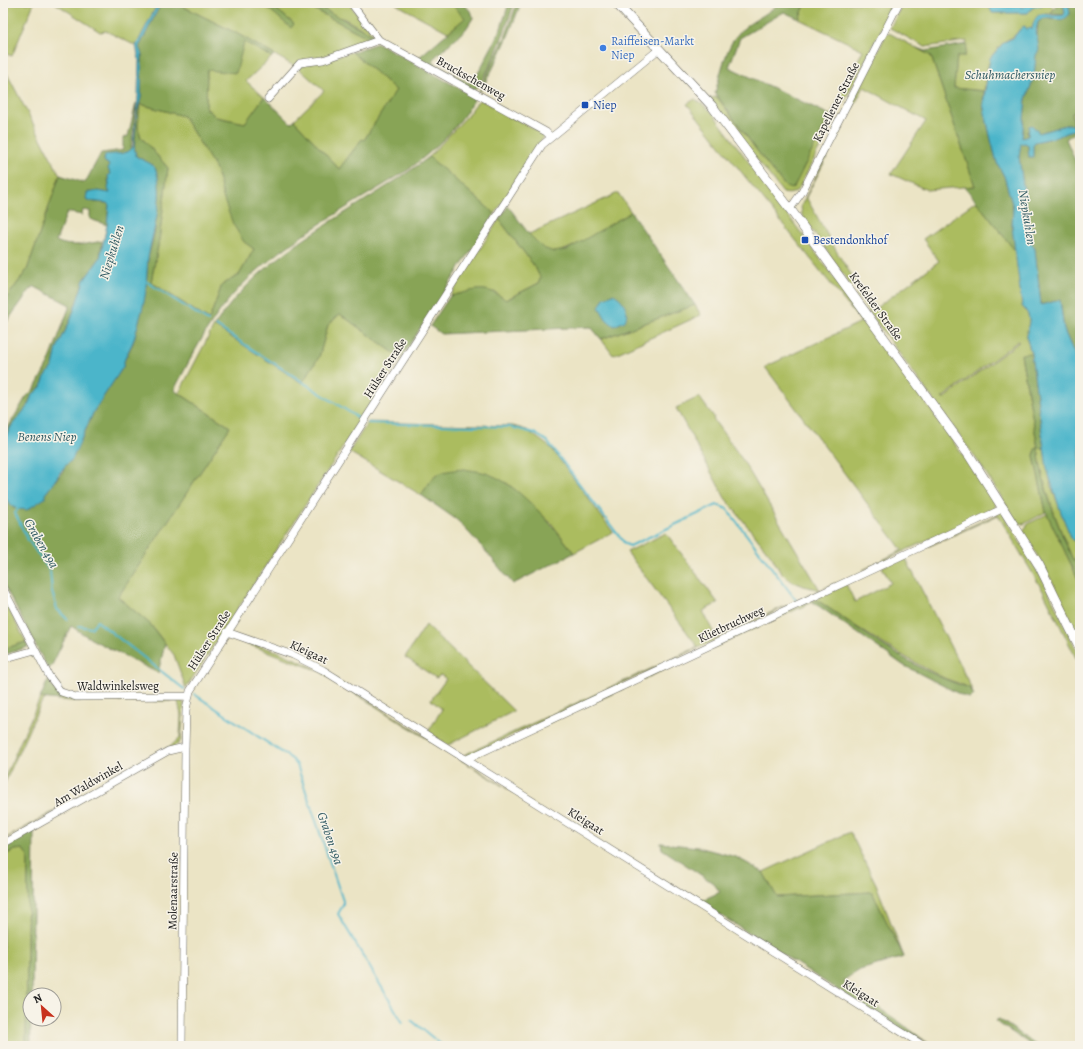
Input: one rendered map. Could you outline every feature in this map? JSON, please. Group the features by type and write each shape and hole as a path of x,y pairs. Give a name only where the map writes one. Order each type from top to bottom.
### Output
{"main road":[{"name":"Krefelder Straße","path":"616,3 658,50 712,106 969,455 1039,565 1080,648"}],"street":[{"name":"Bruckschenweg","path":"351,3 379,40 546,132 551,137"},
{"name":"Kapellener Straße","path":"790,210 802,192 899,3"},
{"path":"268,99 300,63 323,60 379,40"},
{"name":"Hülser Straße","path":"185,736 188,696 193,684 542,145 658,50"},
{"name":"Klietbruchweg","path":"467,759 1004,508"},
{"name":"Waldwinkelsweg","path":"3,588 35,650 53,682 61,692 70,696 188,696"},
{"name":"Kleigaat","path":"228,632 293,655 324,670 924,1046"},
{"path":"3,659 35,650"},
{"name":"Molenaarstraße","path":"182,1046 185,736"},
{"name":"Am Waldwinkel","path":"3,844 168,751 185,747"}],"green space":[{"path":"3,3 34,3 12,56 3,53"},
{"path":"55,3 158,3 136,46 106,31 100,32"},
{"path":"161,3 176,3 236,33 274,55 272,57 244,42 236,73 207,70 206,108 216,117 245,123 264,97 291,123 294,120 339,169 362,139 364,140 396,90 352,52 378,43 471,95 474,100 453,129 436,147 417,163 314,228 269,260 249,278 222,308 193,354 174,390 230,427 118,597 150,624 165,644 158,673 91,639 71,626 51,667 48,669 3,583 3,494 11,506 22,509 45,494 63,471 78,447 94,411 123,367 124,361 133,343 142,308 146,287 148,258 155,230 158,176 152,165 136,156 134,146 137,112 141,98 142,55 139,47","holes":["140,104 183,116 216,169 224,200 233,224 244,242 254,249 239,275 222,285 209,320 151,282 159,241 168,168 141,137 138,128"]},
{"path":"176,3 262,3 294,24 269,3 302,3 373,40 294,66 236,33"},
{"path":"262,3 269,3 294,24 291,28"},
{"path":"302,3 312,3 375,36 373,40"},
{"path":"312,3 348,3 375,36 343,18 338,17"},
{"path":"451,3 466,18 448,32 396,4"},
{"path":"451,3 463,3 472,13 473,18 466,29 435,57 433,62 469,83 475,79 500,31 509,3 514,3 503,36 480,84 474,90 417,59 465,18"},
{"path":"517,3 520,3 519,8 506,41 479,93 505,38"},
{"path":"779,3 806,3 799,19 784,12 740,38 729,67 830,115 794,187 791,189 786,187 770,168 715,93 724,62 733,40 741,30 769,12"},
{"path":"806,3 895,3 800,186 793,193 786,194 783,193 709,98 717,97 786,187 828,121 863,50 799,19"},
{"path":"903,3 988,3 993,13 1028,13 1033,7 1041,6 1043,3 1049,3 1053,8 1051,14 1042,14 1032,29 1019,30 997,49 988,65 984,91 954,88 957,55 965,56 967,41 925,47 890,28"},
{"path":"1057,3 1063,3 1065,12 1064,15 1051,14"},
{"path":"1068,3 1080,3 1080,111 1072,113 1074,126 1069,124 1039,133 1036,130 1027,131 1028,136 1022,138 1026,99 1034,77 1038,22 1043,18 1061,20 1070,13"},
{"path":"887,33 931,56 975,186 927,190 891,174 926,121 864,87 806,197 838,254 858,285 851,286 802,215 801,206"},
{"path":"244,41 272,57 246,81 264,97 245,123 216,117 206,108 207,69"},
{"path":"967,44 965,56 957,56 954,88 984,91 983,104 991,140 997,163 1004,176 1013,207 1012,227 1016,252 965,187 975,186 931,56 917,48 925,51"},
{"path":"352,52 396,90 364,140 362,139 339,169 294,120 324,91 297,67"},
{"path":"3,66 60,175 27,270 3,303"},
{"path":"695,99 711,111 920,394 996,503 995,509 863,570 902,550 765,367 861,322 687,104"},
{"path":"481,100 545,135 495,214 429,157 467,116 478,101"},
{"path":"136,103 131,150 122,154 105,155 105,162 109,165 110,174 108,179 110,193 88,192 94,202 107,203 109,205 107,225 90,219 90,211 83,210 82,215 67,212 56,241 73,245 102,241 100,258 84,280 71,319 57,348 53,366 45,377 41,387 32,395 27,407 12,425 3,442 3,436 26,397 35,388 49,362 70,305 33,286 3,327 3,303 27,270 60,175 85,183 101,153 123,150 123,138 128,136"},
{"path":"140,104 183,116 216,169 224,200 244,241 254,249 239,275 222,285 209,320 151,282 159,241 168,168 141,137 138,128"},
{"path":"1080,111 1080,128 1075,129 1072,113"},
{"path":"1075,129 1076,132 1066,139 1080,172 1080,367 1064,330 1060,300 1041,305 1035,249 1031,242 1019,157 1020,144 1026,143 1028,145 1029,157 1033,156 1033,145 1035,142 1057,137"},
{"path":"429,157 495,214 401,358 340,314 328,325 319,357 302,383 214,326 235,299 259,274 285,253"},
{"path":"618,193 631,212 581,242 561,251 554,252 546,250 540,246 529,234"},
{"path":"976,201 1016,252 1022,306 1029,319 1027,341 1031,353 1021,355 1038,448 1034,456 1046,512 1024,524 1018,523 980,464 856,294 861,288 876,308 939,261 923,239","holes":["1018,341 1019,342 943,399 942,398"]},
{"path":"508,206 529,234 543,248 554,252 567,250 631,212 695,305 601,339 591,327 441,334 430,326 450,296 472,291 485,290 506,300 539,283 540,277 535,267 499,219"},
{"path":"499,219 535,267 540,277 539,283 505,300 495,292 450,296"},
{"path":"695,305 701,315 613,355 601,339"},
{"path":"340,314 401,358 186,688 174,655 150,624 118,597 230,427 179,393 214,326 302,383 319,357 328,325"},
{"path":"1031,353 1044,448 1038,448 1021,354"},
{"path":"699,397 742,459 820,590 789,580 779,570 772,557 725,498 676,408"},
{"path":"368,422 513,426 527,430 551,448 613,532 574,553 552,524 507,483 436,474 421,495 349,452"},
{"path":"1038,448 1044,448 1051,486 1072,540 1080,543 1080,557 1073,560 1051,505 1040,463"},
{"path":"1038,448 1043,477 1061,533 1073,560 1080,557 1080,583 1046,512 1034,456 1035,449"},
{"path":"464,469 488,474 514,488 537,509 558,532 574,553 513,584 457,520 421,495 434,477 438,474 447,471"},
{"path":"1002,512 1045,584 1080,657 1080,666 1043,591 998,515 905,557 973,691 963,685 942,677 909,659 863,631 817,600 476,756 846,584 855,602 891,583 882,567"},
{"path":"1047,514 1080,583 1080,639 1052,581 1023,531 1028,524"},
{"path":"666,533 718,603 703,611 716,638 836,583 470,755 464,755 698,647 627,552"},
{"path":"3,598 26,642 3,649"},
{"path":"817,600 890,650 930,672 970,688 974,695 969,698 963,696 903,665 813,602"},
{"path":"426,625 514,711 448,745 428,732 442,709 431,700 446,679 441,675 436,678 405,657"},
{"path":"229,637 277,651 324,672 538,808 319,671"},
{"path":"26,642 28,647 3,655 3,649"},
{"path":"48,680 61,697 59,700 40,698"},
{"path":"61,697 73,699 181,699 184,704 181,740 178,744 3,840 172,745 180,737 181,715 178,701 72,701 59,700"},
{"path":"40,698 46,699 41,703 3,787 3,781"},
{"path":"34,830 32,987 27,987 28,857 23,849 15,850 3,856 3,847"},
{"path":"850,832 876,884 904,957 872,892 777,897 763,872"},
{"path":"661,843 698,847 736,857 763,872 777,897 872,892 904,957 860,970 844,980 845,985 928,1043 869,1010 756,937 698,902 720,892 713,883 662,849"},
{"path":"23,849 28,857 27,987 22,987 22,1027 26,1027 26,1046 3,1046 3,856 15,850"},
{"path":"999,1019 1038,1046 1033,1046 995,1021"},
{"path":"26,1027 31,1027 31,1046 26,1046"}],"water":[{"name":"Benens Niep","path":"158,3 161,3 139,47 142,55 141,98 137,112 134,146 136,156 138,158 155,167 159,191 159,203 148,258 142,312 135,336 123,367 94,411 72,460 61,471 45,494 45,498 27,510 18,509 11,506 3,494 3,442 12,425 27,407 32,395 41,387 45,377 53,366 57,348 71,319 84,280 100,258 107,225 109,205 107,203 88,201 86,199 87,193 98,191 110,193 108,189 108,175 110,174 108,168 109,165 104,161 105,155 128,152 133,147 138,96 139,59 136,46"},
{"path":"988,3 1022,3 1022,8 1029,3 1044,3 1041,6 1033,7 1028,13 992,13"},
{"name":"Schuhmachersniep","path":"1063,3 1068,3 1070,13 1068,16 1058,20 1043,18 1038,22 1036,30 1039,50 1036,55 1034,77 1026,99 1022,138 1028,136 1029,126 1032,125 1039,133 1069,124 1074,126 1075,129 1057,137 1035,142 1033,145 1033,157 1029,157 1028,145 1025,143 1021,144 1019,157 1031,242 1035,249 1041,305 1060,300 1064,330 1080,367 1080,543 1072,540 1061,513 1047,469 1031,353 1027,339 1029,319 1022,306 1012,227 1013,207 1004,176 997,163 983,104 990,58 1004,42 1013,38 1022,27 1025,26 1027,30 1028,28 1032,29 1034,21 1040,15 1064,15 1065,12"},
{"path":"613,294 620,298 623,302 627,313 625,321 614,326 606,319 599,307 604,298"}],"waterway":[{"path":"144,280 208,321"},
{"path":"216,326 360,419"},
{"path":"368,423 510,427 534,433 547,441 625,544 630,546 717,505 727,509 796,600"},
{"name":"Graben 49a","path":"19,508 15,513 28,540 50,571 52,592 57,609 67,619"},
{"name":"Graben 49a","path":"79,626 91,628 97,621 184,689"},
{"name":"Graben 49a","path":"194,694 292,759 297,765 343,901 343,905 338,914 403,1023"},
{"name":"Graben 49a","path":"411,1020 443,1046"}],"place":[{"name":"Raiffeisen-Markt Niep","path":"603,48"},
{"name":"Niep","path":"585,105"},
{"name":"Bestendonkhof","path":"805,240"}],"water label":[{"name":"Niepkuhlen","path":"1028,217"},
{"name":"Niepkuhlen","path":"111,252"}]}
